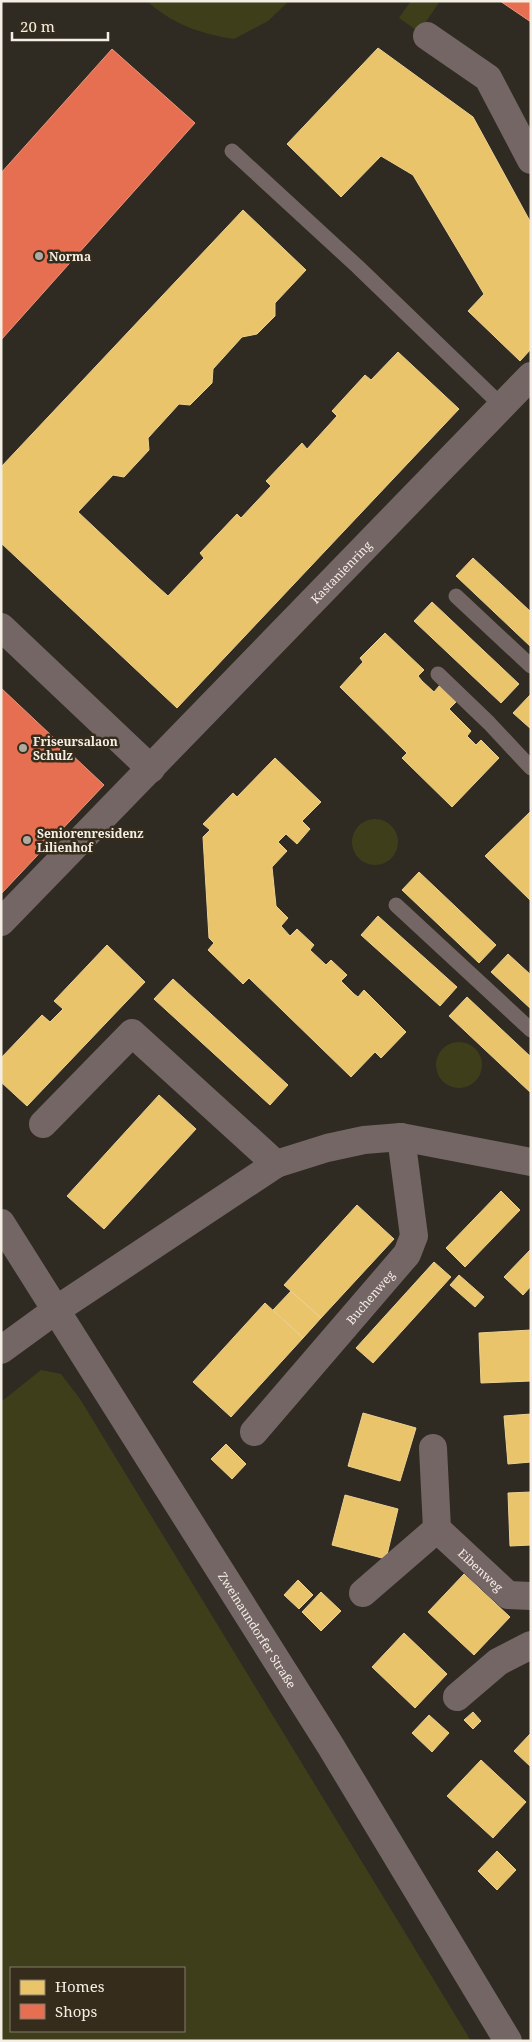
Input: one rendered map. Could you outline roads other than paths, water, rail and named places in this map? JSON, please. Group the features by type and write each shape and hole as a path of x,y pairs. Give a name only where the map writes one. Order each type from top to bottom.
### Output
{"street":[{"path":"427,36 488,78 531,160"},
{"name":"Kastanienring","path":"1,922 531,376"},
{"path":"1,627 151,769"},
{"path":"43,1124 132,1032 276,1164"},
{"path":"1,1350 56,1310 276,1164 327,1148 364,1140 401,1137 531,1162"},
{"name":"Buchenweg","path":"254,1432 407,1254 414,1236 401,1137"},
{"name":"Zweinaundorfer Straße","path":"1,1223 330,1745 508,2041"},
{"path":"363,1593 437,1530 433,1448"},
{"name":"Eibenweg","path":"437,1530 508,1595 531,1596"},
{"path":"457,1697 498,1662 531,1645"}],"lane":[{"path":"232,151 377,284 501,405"},
{"path":"456,596 531,666"},
{"path":"438,674 531,768"},
{"path":"396,905 531,1030"}],"place":[{"name":"Norma","path":"39,256"},
{"name":"Friseursalaon Schulz","path":"23,748"},
{"name":"Seniorenresidenz Lilienhof","path":"27,840"}]}
